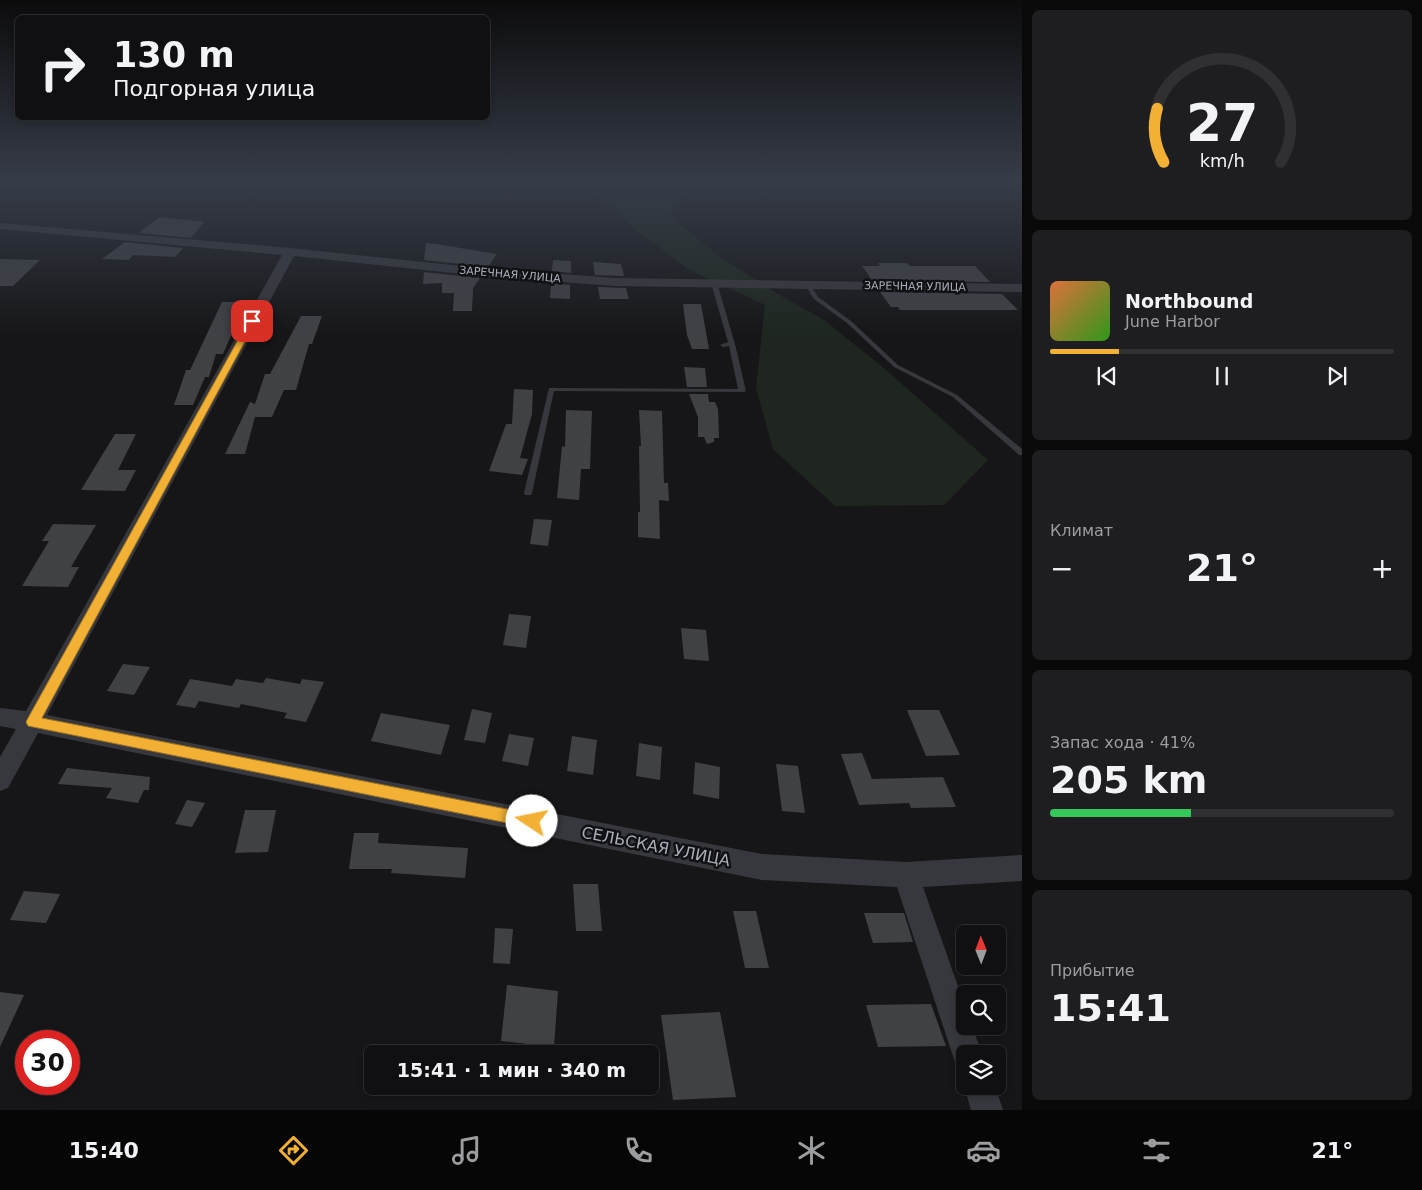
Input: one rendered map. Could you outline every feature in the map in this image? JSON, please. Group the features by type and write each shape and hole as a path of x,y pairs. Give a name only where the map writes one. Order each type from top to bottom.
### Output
{"street":[{"name":"ЗАРЕЧНАЯ УЛИЦА","path":"68,233 596,281 1022,288"},
{"path":"0,780 290,252"},
{"name":"СЕЛЬСКАЯ УЛИЦА","path":"0,717 762,867 906,875 1022,868"},
{"path":"906,875 964,1045"},
{"path":"981,1095 987,1110"}],"lane":[{"path":"528,493 550,389 742,392 732,344 714,283"},
{"path":"808,285 816,298 849,322 896,366 955,396 1022,453"},
{"path":"723,345 732,344"}],"shaded area":[{"path":"639,233 690,233 720,257 783,297 824,320 884,368 988,460 944,505 835,506 773,449 756,388 765,305 688,269"}],"building":[{"path":"138,233 195,233 191,238"},
{"path":"125,242 183,248 175,257 133,255 129,260 102,259"},
{"path":"426,243 497,254 488,267 424,260"},
{"path":"0,259 40,260 13,286 0,286"},
{"path":"553,260 571,261 571,273 552,271"},
{"path":"593,262 621,264 624,276 595,275"},
{"path":"878,263 907,263 910,266 975,266 990,282 872,280 862,266 880,266"},
{"path":"424,272 480,278 473,288 472,311 453,311 454,293 442,293 442,283 423,284"},
{"path":"551,283 570,285 570,299 550,298"},
{"path":"598,287 626,288 629,299 600,299"},
{"path":"880,292 1002,294 1018,310 900,310 898,307 891,307"},
{"path":"222,302 249,302 223,354 216,354 209,377 205,377 193,405 174,405 186,370 190,370"},
{"path":"683,304 701,304 709,349 692,349 687,335"},
{"path":"301,316 322,316 312,344 309,344 296,390 284,390 272,417 255,417 245,454 225,454 250,402 255,404 265,374 270,374"},
{"path":"684,367 705,368 707,387 687,387"},
{"path":"514,389 533,390 532,414 520,458 528,459 522,475 489,471 506,424 512,424"},
{"path":"689,394 708,394 709,402 715,402 718,409 719,438 714,438 714,442 707,444 704,437 698,437 698,417"},
{"path":"566,410 592,411 590,469 581,469 579,500 557,498 562,446 565,447"},
{"path":"639,410 662,411 664,483 668,483 669,501 659,500 660,539 638,537 638,512 640,512 639,446 641,446"},
{"path":"115,434 136,434 118,470 136,470 125,491 81,490"},
{"path":"534,519 552,520 548,546 530,544"},
{"path":"53,524 96,525 71,567 79,567 68,587 22,586 49,541 42,541"},
{"path":"509,614 531,616 526,648 503,645"},
{"path":"681,628 706,630 709,661 684,659"},
{"path":"123,664 150,667 134,695 107,691"},
{"path":"266,678 300,684 302,679 324,682 306,722 284,718 287,713 241,704 239,708 199,701 195,708 176,705 190,679 232,686 236,679 263,683"},
{"path":"472,709 492,713 485,743 464,740"},
{"path":"907,710 939,710 960,755 926,756"},
{"path":"381,713 450,725 441,755 371,741"},
{"path":"509,734 534,738 528,766 502,761"},
{"path":"572,736 597,740 593,775 567,771"},
{"path":"639,743 662,747 660,780 636,776"},
{"path":"862,753 872,779 943,777 956,807 911,808 909,803 859,805 841,754"},
{"path":"695,762 720,767 719,799 693,794"},
{"path":"776,764 798,766 805,813 782,811"},
{"path":"67,768 150,777 149,790 144,790 138,803 106,798 112,788 58,784"},
{"path":"187,800 205,803 192,827 175,824"},
{"path":"245,810 276,810 268,852 235,853"},
{"path":"354,833 379,833 378,843 468,848 465,878 391,873 392,869 349,869"},
{"path":"573,884 598,884 602,931 576,931"},
{"path":"24,891 60,894 46,923 10,920"},
{"path":"733,911 756,911 769,968 745,968"},
{"path":"864,913 904,913 913,942 873,943"},
{"path":"495,928 513,929 510,964 493,963"},
{"path":"507,985 558,991 554,1045 501,1041"},
{"path":"0,992 24,995 0,1047"},
{"path":"931,1004 946,1046 878,1047 866,1005"},
{"path":"720,1012 736,1097 673,1100 661,1015"}],"route":[{"path":"252,321 33,722 532,821"}]}
